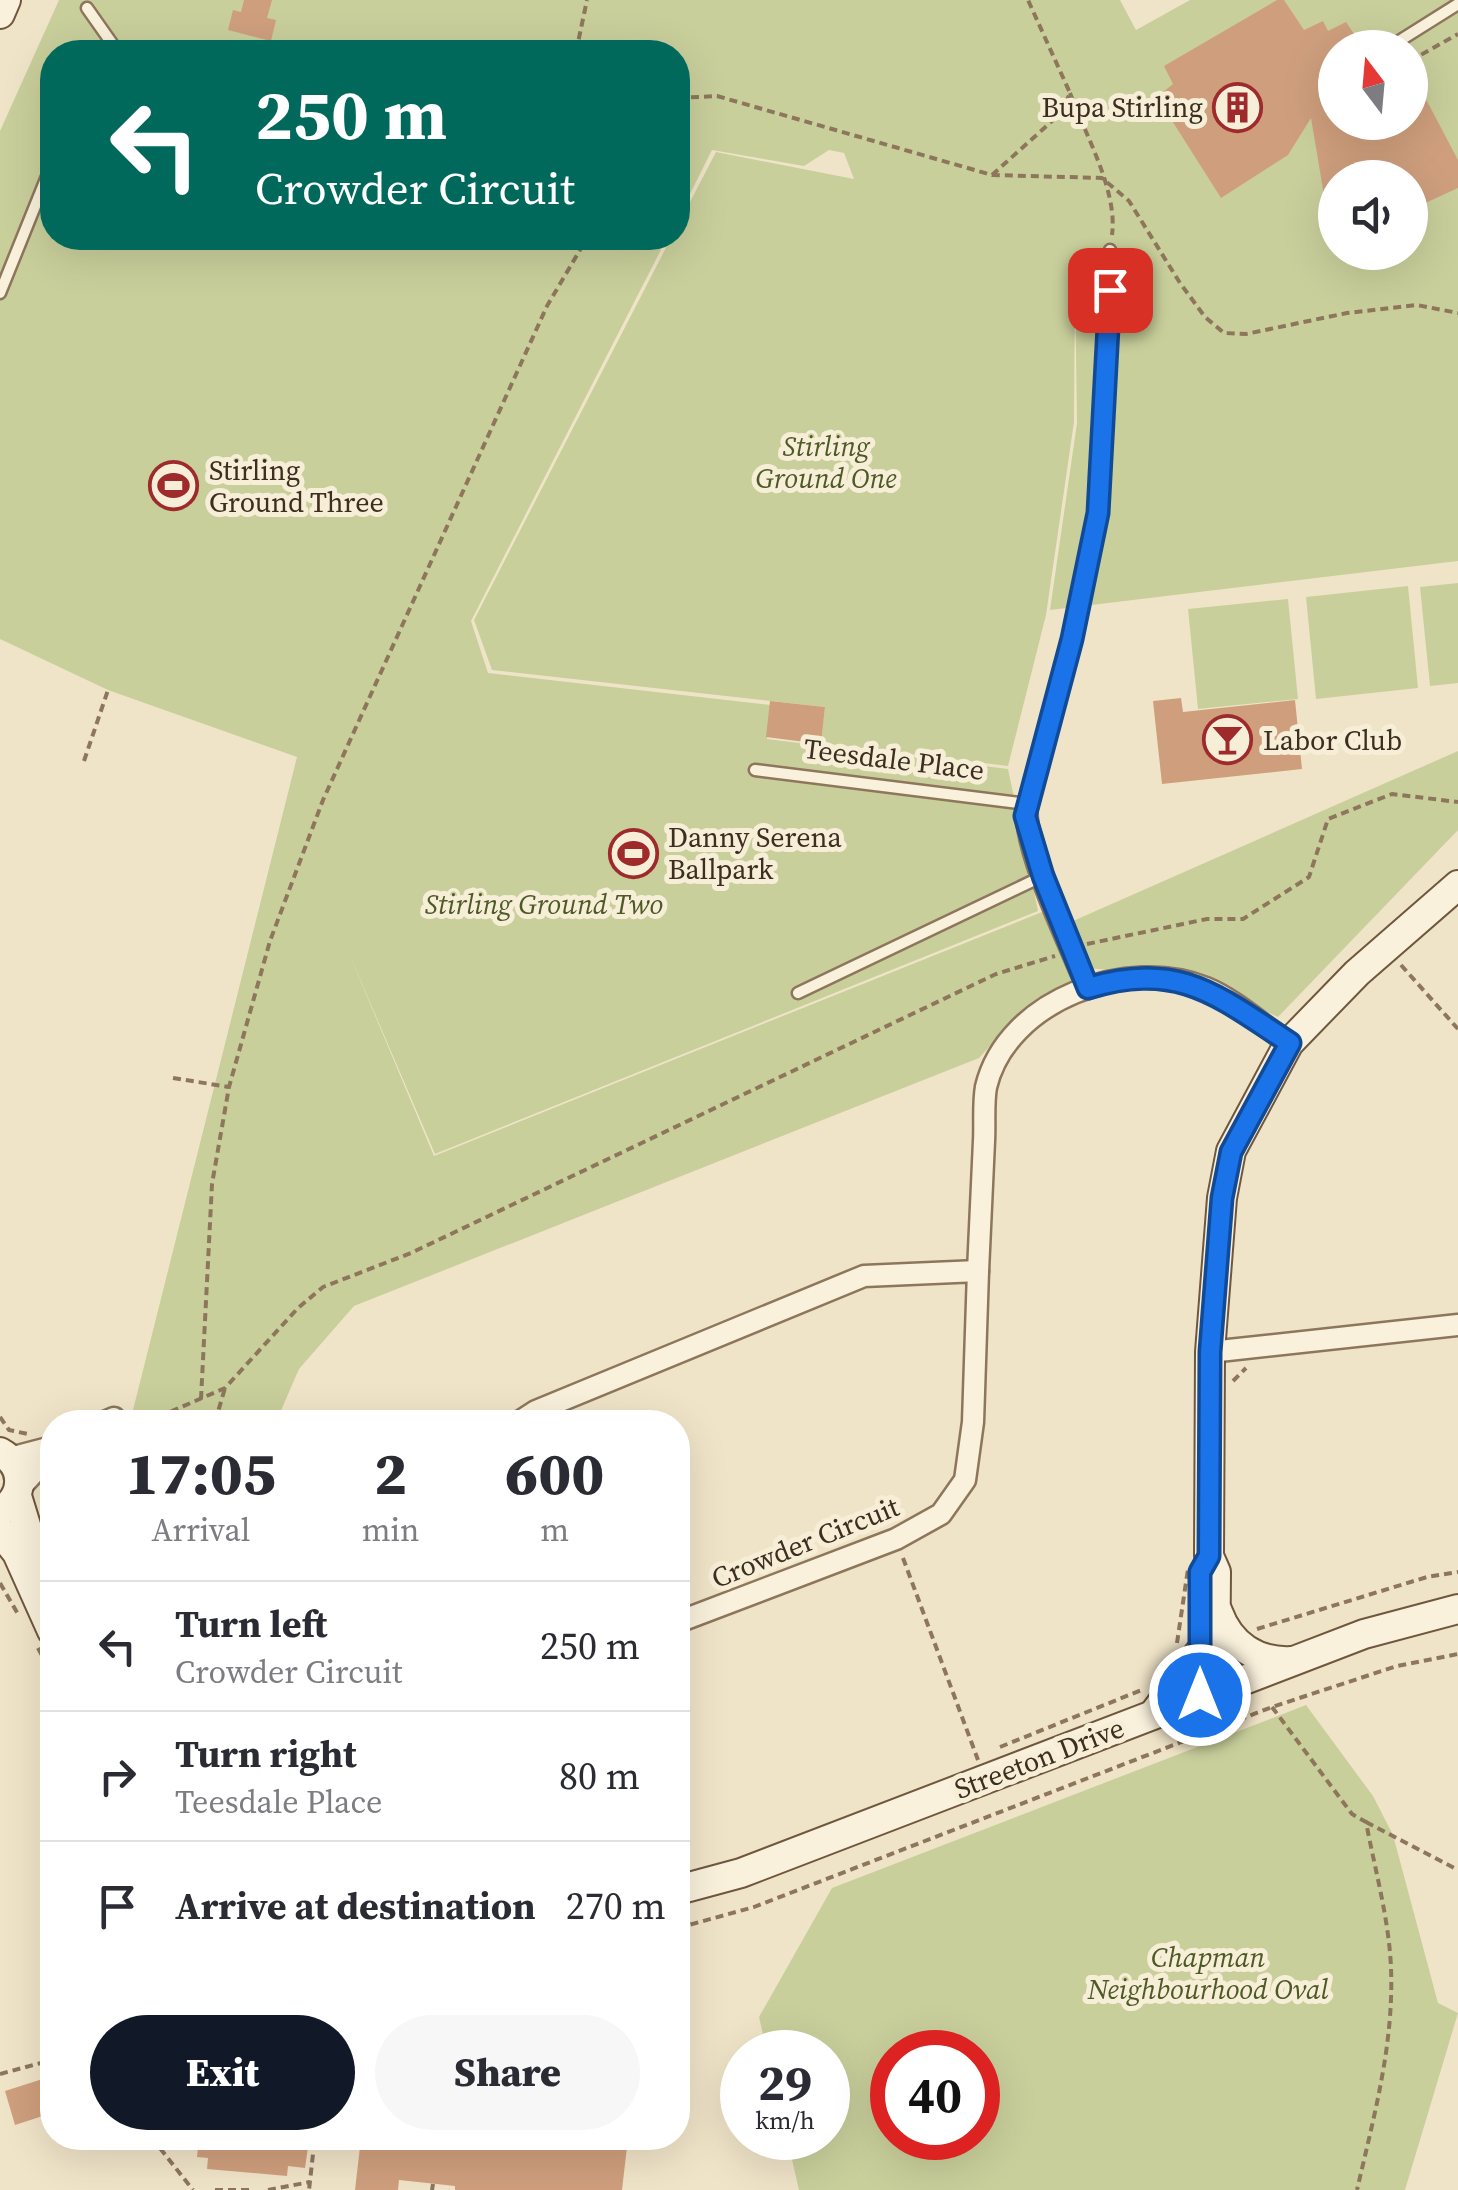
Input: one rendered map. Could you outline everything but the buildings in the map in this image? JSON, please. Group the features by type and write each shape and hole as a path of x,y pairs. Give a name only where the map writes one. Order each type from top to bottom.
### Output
{"main road":[{"path":"0,14 6,0"},
{"path":"1150,1716 1187,1651 1200,1572 1210,1352 1222,1198 1231,1152 1290,1043 1357,973 1458,885"},
{"path":"5,1455 18,1472 12,1499 40,1565"},
{"path":"0,1530 17,1552 40,1604"},
{"path":"1199,1556 1216,1572 1206,1695"},
{"path":"1216,1606 1235,1642 1264,1658 1293,1662"},
{"name":"Streeton Drive","path":"690,1887 740,1873 1364,1634 1458,1609"},
{"path":"1187,1651 1206,1695"}],"street":[{"path":"1027,804 1025,816 1043,876 1088,988"},
{"name":"Crowder Circuit","path":"690,1617 896,1539 940,1514 966,1480 973,1422 986,1086 1004,1051 1024,1025 1056,1001 1088,988 1141,978 1207,988 1290,1043"},
{"path":"538,1410 864,1276 978,1271"},
{"path":"1210,1352 1458,1325"},
{"path":"5,1455 40,1451"},
{"path":"12,1499 40,1465"}],"lane":[{"path":"1417,30 1458,4"},
{"path":"88,8 110,40"},
{"path":"0,292 40,194"},
{"path":"1027,804 1072,639 1098,513 1107,410 1110,250"},
{"name":"Teesdale Place","path":"755,770 1027,804"},
{"path":"798,992 1043,876"}],"path":[{"path":"579,40 587,0"},
{"path":"1028,0 1070,93 1102,178 1114,223 1110,250"},
{"path":"1428,51 1458,34"},
{"path":"992,175 1061,113 1070,93"},
{"path":"690,97 717,96 992,175 1102,178 1128,201 1196,306 1224,333 1246,334 1346,313 1418,305 1458,313"},
{"path":"201,1399 212,1184 229,1087 270,941 323,800 547,306 580,250"},
{"path":"84,761 108,690"},
{"path":"175,1410 225,1388 298,1308 323,1288 411,1253 996,974 1072,950 1207,918 1243,919 1309,877 1328,820 1392,794 1458,802"},
{"path":"1398,962 1458,1029"},
{"path":"174,1078 229,1087"},
{"path":"1233,1381 1246,1370 1248,1350"},
{"path":"219,1410 225,1388"},
{"path":"896,1539 976,1757"},
{"path":"1187,1651 1199,1556"},
{"path":"1247,1631 1458,1572"},
{"path":"690,1926 754,1908 1272,1707 1397,1666 1458,1654"},
{"path":"995,1750 1158,1683"},
{"path":"1272,1707 1352,1814 1458,1870"},
{"path":"1357,2190 1382,2082 1391,2000 1385,1920 1366,1822"},
{"path":"0,2074 40,2063"},
{"path":"161,2150 193,2190"},
{"path":"310,2190 313,2150"},
{"path":"268,2190 310,2182"},
{"path":"215,2190 252,2190"}],"green space":[{"name":"Stirling Ground One","path":"59,0 1120,0 1136,30 1190,0 1458,0 1458,561 1050,610 1077,423 1075,283 1074,422 1046,615 1008,766 821,743 825,707 492,670 474,620 665,250 690,250 690,202 716,152 854,179 844,153 829,150 804,166 712,150 690,194 690,40 41,40"},
{"name":"Stirling Ground Two","path":"40,42 40,250 661,250 471,621 488,673 771,705 767,739 1008,769 1038,911 435,1154 348,951 434,1156 1047,910 1075,981 1010,1024 979,1058 354,1306 299,1369 281,1410 133,1410 297,757 108,690 0,639 0,131"},
{"path":"1458,583 1458,683 1430,686 1420,587"},
{"path":"1408,586 1418,688 1316,699 1306,597"},
{"path":"1288,599 1298,699 1198,709 1188,609"},
{"path":"1458,751 1458,830 1278,1017 1193,978 1088,968 1073,921"},
{"name":"Chapman Neighbourhood Oval","path":"1306,1705 1373,1796 1393,1835 1438,2003 1458,2013 1405,2190 799,2190 792,2160 850,2160 850,2030 762,2030 759,2017 832,1888"}],"place":[{"name":"Bupa Stirling","path":"1238,107"},
{"name":"Stirling Ground Three","path":"174,486"},
{"name":"Labor Club","path":"1228,740"},
{"name":"Danny Serena Ballpark","path":"633,853"}],"route":[{"path":"1110,290 1107,410 1098,513 1072,639 1025,816 1043,876 1088,988 1113,980 1141,978 1207,988 1290,1043 1231,1152 1222,1198 1210,1352 1209,1556 1200,1572 1200,1695"}]}
